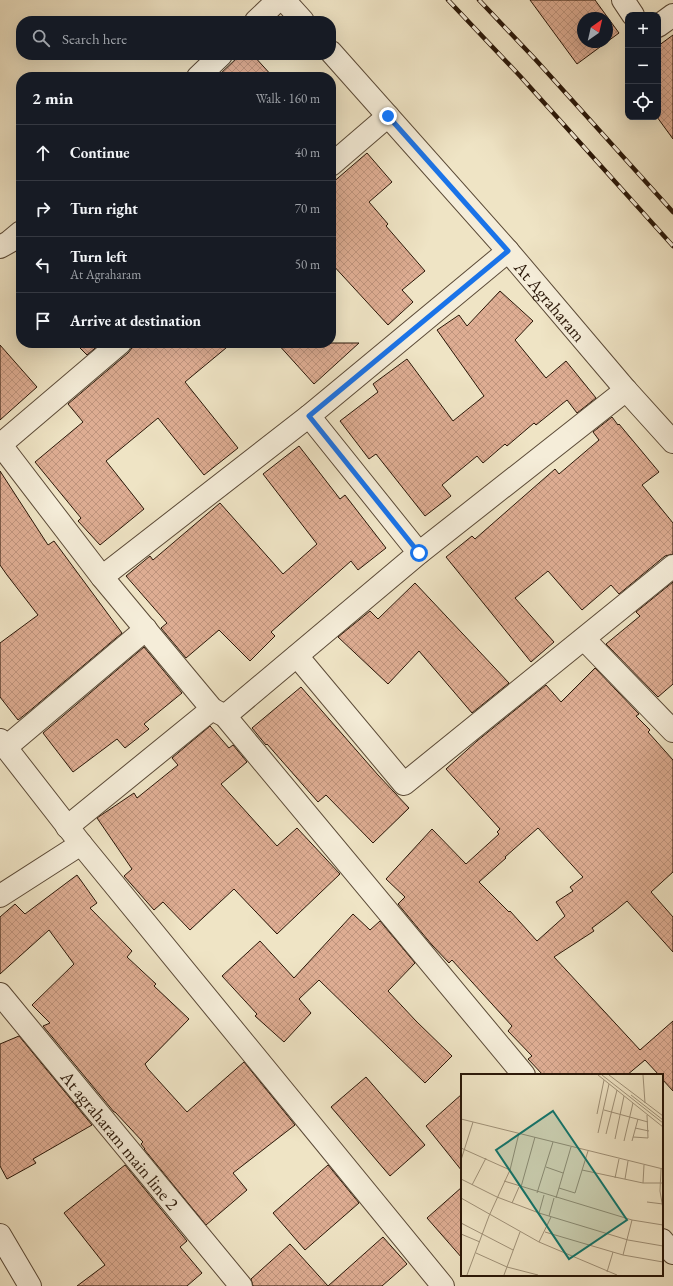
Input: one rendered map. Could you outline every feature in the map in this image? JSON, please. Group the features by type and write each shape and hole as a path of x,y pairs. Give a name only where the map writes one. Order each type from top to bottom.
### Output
{"street":[{"path":"261,16 278,0"},
{"path":"284,0 298,16"},
{"path":"623,0 631,12"},
{"path":"661,24 673,15"},
{"name":"At Agraharam","path":"336,58 508,251 626,390 673,442"},
{"path":"203,72 216,60"},
{"path":"336,161 388,116"},
{"path":"102,577 309,416 508,251"},
{"path":"114,348 0,444 102,577 218,712 523,1074"},
{"path":"68,827 218,712 297,656 419,553 626,390"},
{"path":"309,416 419,553"},
{"path":"297,656 404,784 673,566"},
{"path":"146,629 3,744 81,844 443,1286"},
{"path":"584,639 673,731"},
{"path":"0,896 81,844"},
{"name":"At agraharam main line 2","path":"0,994 241,1286"},
{"path":"0,1235 30,1286"},
{"path":"663,1241 673,1253"}],"building":[{"path":"530,0 595,0 604,12 577,12 577,48 599,48 577,64"},
{"path":"613,25 619,33 613,38"},
{"path":"673,35 673,139 659,120 661,120 661,44"},
{"path":"235,60 258,60 268,72 222,72"},
{"path":"367,153 392,182 369,202 388,224 386,226 425,271 402,290 413,302 388,325 336,268 336,180"},
{"path":"500,291 533,321 515,340 546,378 566,361 596,398 577,413 567,400 536,425 534,423 507,446 505,444 483,463 477,456 442,485 451,496 425,516 376,454 369,459 340,421 378,392 373,384 407,359 453,421 484,396 437,330 459,315 467,326"},
{"path":"336,343 359,343 314,384 282,348 336,348"},
{"path":"0,345 37,387 0,420"},
{"path":"80,348 95,348 87,355"},
{"path":"132,348 226,348 185,382 238,448 204,475 158,418 106,461 144,509 100,545 78,521 81,518 35,462 83,422 68,404"},
{"path":"612,417 659,472 642,485 673,523 673,554 665,556 619,594 611,585 582,610 548,571 515,598 554,642 531,662 446,557 472,536 475,539 555,469 559,474 599,440 593,432"},
{"path":"299,446 340,499 345,495 386,548 358,570 351,561 271,632 275,636 250,661 219,630 186,658 161,628 167,623 126,576 150,556 153,560 220,503 283,574 317,544 263,474"},
{"path":"0,471 48,545 54,541 122,633 18,720 0,697 0,643 38,615 0,565"},
{"path":"673,582 673,684 658,697 606,644 640,616 636,612"},
{"path":"415,583 509,683 472,713 419,651 388,684 338,637 370,611 378,619"},
{"path":"144,647 182,693 144,724 149,729 125,748 117,739 73,772 43,733"},
{"path":"595,668 639,714 636,716 650,730 648,732 673,760 673,872 651,892 673,917 673,952 627,901 592,928 594,931 554,957 640,1050 673,1021 673,1091 663,1080 663,1074 658,1074 645,1060 628,1074 542,1074 528,1059 532,1056 508,1031 512,1026 452,960 449,963 432,945 398,904 405,897 386,879 432,829 466,864 499,834 497,832 500,829 446,769 477,741 546,685 561,702","holes":["538,828 583,877 570,887 573,891 556,902 565,916 537,941 510,911 509,912 479,882"]},
{"path":"301,687 409,808 373,843 326,795 318,802 252,728"},
{"path":"210,726 229,748 233,745 247,762 221,784 277,846 297,828 340,874 277,934 234,889 190,930 163,902 154,910 124,876 132,869 97,818 134,793 137,798 178,765 172,758"},
{"path":"77,875 97,903 90,908 132,951 127,957 156,984 154,986 189,1019 145,1064 148,1069 187,1112 244,1062 295,1125 233,1173 247,1190 206,1225 144,1149 141,1144 143,1142 114,1112 43,1026 50,1023 32,1005 74,964 49,930 0,974 0,917 15,904 25,914"},
{"path":"353,914 370,930 380,921 415,963 388,991 452,1056 425,1083 319,980 299,999 311,1013 284,1042 255,1016 257,1014 222,976 260,941 294,978"},
{"path":"19,1036 92,1125 33,1159 36,1163 7,1179 0,1166 0,1044"},
{"path":"366,1077 425,1145 390,1176 331,1107"},
{"path":"461,1095 461,1170 426,1126"},
{"path":"125,1165 187,1241 180,1247 202,1273 187,1286 77,1286 105,1265 64,1213"},
{"path":"328,1165 359,1203 305,1250 273,1213"},
{"path":"461,1188 461,1257 427,1218"},
{"path":"383,1237 407,1264 382,1286 328,1286"},
{"path":"290,1244 328,1286 253,1286 251,1279"}],"railway":[{"path":"448,0 520,76 673,246"},
{"path":"479,0 535,59 673,212"}],"route":[{"path":"388,116 508,251 309,416 419,553"}]}
